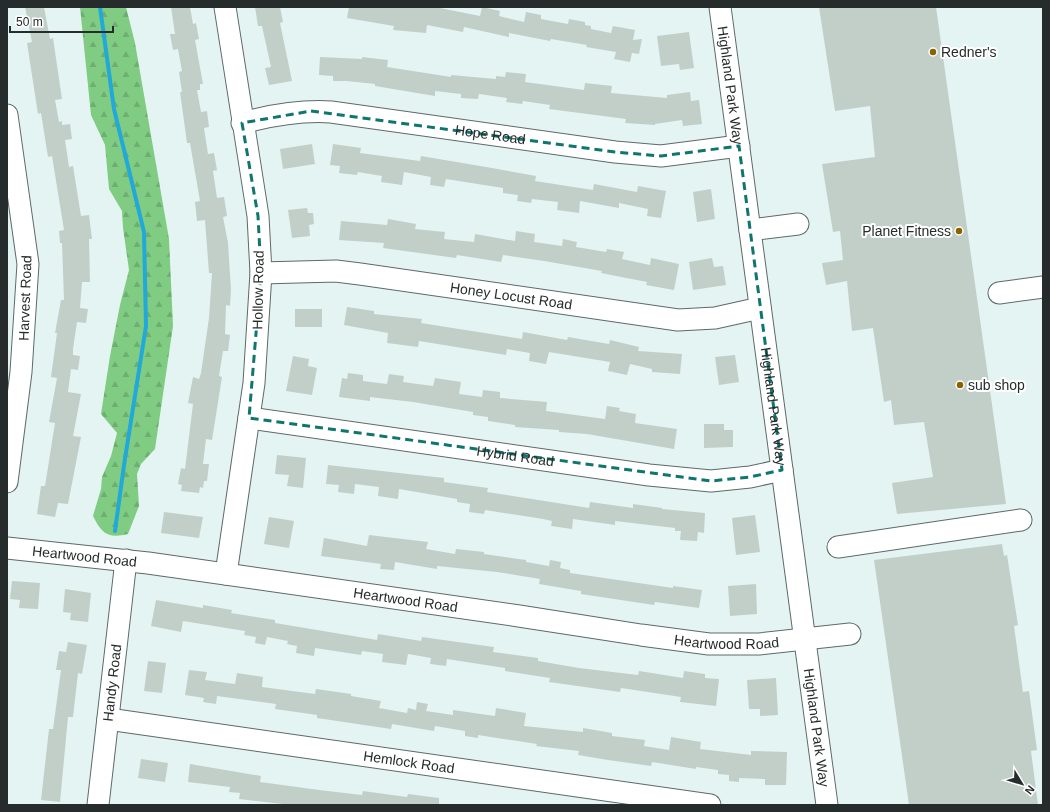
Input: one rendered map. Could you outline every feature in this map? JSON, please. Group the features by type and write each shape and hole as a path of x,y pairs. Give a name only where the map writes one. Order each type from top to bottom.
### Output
{"street":[{"name":"Hollow Road","path":"225,7 242,123 258,216 261,273 259,317 249,418 226,574"},
{"name":"Highland Park Way","path":"720,7 827,805"},
{"name":"Hope Road","path":"242,123 288,113 317,111 615,152 661,156 739,146"},
{"name":"Harvest Road","path":"7,115 28,258 26,312 14,371 7,482"},
{"path":"750,230 798,224"},
{"name":"Honey Locust Road","path":"261,273 336,271 678,320 715,318 760,308"},
{"path":"999,293 1043,287"},
{"name":"Hybrid Road","path":"249,418 649,475 711,481 750,477 782,470"},
{"path":"838,547 1022,520"},
{"name":"Heartwood Road","path":"7,548 126,560 519,616 641,636 709,644 759,644 850,634"},
{"name":"Handy Road","path":"98,805 126,560"},
{"name":"Hemlock Road","path":"108,719 710,805"}],"highlighted area":[{"path":"311,111 615,152 661,156 739,146 782,470 750,477 711,481 249,418 261,273 258,216 242,123"}],"green space":[{"path":"80,7 126,7 135,43 169,239 173,326 155,449 141,464 137,474 139,506 128,534 115,536 102,530 93,516 101,489 102,477 111,456 117,433 101,414 110,356 120,305 129,270 122,211 109,189 105,145 91,115"}],"building":[{"path":"25,7 44,7 50,39 53,38 62,99 55,100 59,122 62,121 62,125 70,124 72,139 65,140 69,167 73,166 81,216 89,215 92,239 89,239 90,282 82,282 80,308 88,309 86,323 77,322 73,355 80,356 78,370 71,369 68,392 81,394 73,436 81,437 68,504 58,503 55,517 37,514 41,486 45,486 55,423 49,422 57,378 51,377 57,333 55,333 61,300 64,300 62,243 60,243 59,231 64,230 52,156 48,157 41,113 38,114 27,43 32,42"},
{"path":"171,7 190,7 193,24 196,23 199,39 195,40 203,84 200,84 200,90 197,90 201,112 207,111 209,127 204,128 208,154 214,153 217,170 213,171 217,198 224,197 227,216 223,217 228,243 231,290 230,306 226,305 225,334 230,335 228,351 223,351 219,376 222,377 212,440 206,439 203,464 209,464 207,481 204,481 203,488 200,487 199,493 181,491 182,485 178,484 181,468 185,469 193,404 188,403 193,377 199,379 201,373 209,318 212,273 209,273 205,220 197,221 195,202 200,201 190,143 187,143 180,92 182,92 179,72 182,71 178,49 173,50 170,34 175,34"},
{"path":"255,7 280,7 283,22 280,23 292,81 269,85 265,68 271,67 262,26 258,26"},
{"path":"349,7 435,7 480,16 482,7 500,11 499,16 524,22 526,12 541,15 541,19 568,24 569,19 585,22 585,25 591,26 591,29 611,33 613,26 635,30 633,40 642,39 639,54 632,53 630,62 614,59 616,52 586,47 587,45 551,39 550,41 509,33 509,37 464,27 463,32 427,25 426,33 393,30 394,26 347,18"},
{"path":"819,7 936,7 1006,504 897,514 892,483 933,477 924,422 894,425 891,400 884,402 873,328 852,331 847,281 826,285 822,263 843,260 840,231 833,232 822,164 875,157 870,106 835,111"},
{"path":"689,32 694,68 680,70 679,64 661,66 657,36"},
{"path":"320,57 362,59 362,57 388,60 387,67 451,77 451,75 496,79 496,76 505,77 506,72 526,74 525,82 584,90 585,83 612,86 611,93 667,98 667,95 690,92 691,101 699,100 702,124 683,126 682,120 655,125 625,123 626,119 549,109 550,105 523,101 522,104 506,102 507,98 479,94 478,99 461,98 461,94 435,91 435,96 375,86 375,84 333,81 333,76 319,75"},
{"path":"312,144 315,164 283,169 280,149"},
{"path":"333,144 361,148 360,153 420,161 421,156 536,176 535,181 593,190 594,184 637,192 638,186 666,191 661,218 647,216 648,209 619,203 619,208 580,201 579,213 557,210 558,202 532,199 531,203 517,201 518,195 503,193 503,188 446,179 444,187 430,185 431,177 404,172 402,185 381,182 382,176 358,172 357,175 339,173 340,166 330,165"},
{"path":"711,189 715,219 697,222 693,192"},
{"path":"307,208 308,213 313,213 314,224 309,225 310,236 292,238 288,210"},
{"path":"388,219 416,224 415,229 445,232 444,239 474,242 475,234 515,241 516,231 535,234 534,242 562,246 563,239 577,242 576,247 606,252 607,249 624,252 622,259 650,265 651,258 679,264 674,290 646,285 647,282 601,273 602,271 544,261 503,255 501,262 457,255 456,258 383,248 384,243 339,240 341,221 387,225"},
{"path":"712,258 714,267 723,266 726,285 693,290 689,262"},
{"path":"347,307 374,311 374,314 422,319 421,323 522,339 523,332 567,340 568,337 609,344 610,340 639,347 638,351 682,354 680,374 652,372 652,369 630,364 627,375 608,371 610,362 549,352 546,364 529,361 530,353 507,349 506,355 419,341 418,347 387,343 388,333 344,325"},
{"path":"295,309 322,309 322,327 295,327"},
{"path":"735,355 739,382 719,385 715,357"},
{"path":"293,356 309,359 308,366 317,368 312,395 286,391"},
{"path":"348,373 363,375 363,381 387,384 389,374 404,376 403,382 433,386 435,378 461,382 459,394 482,397 483,390 500,392 500,398 547,402 546,411 605,419 607,406 620,408 619,411 636,414 635,423 677,429 674,449 587,434 559,432 559,430 515,427 515,425 488,421 488,417 473,415 473,412 413,402 370,397 370,401 339,397 342,378 347,379"},
{"path":"704,424 724,424 724,430 733,430 733,447 704,448"},
{"path":"277,455 306,458 303,488 287,486 289,475 275,474"},
{"path":"328,465 444,478 444,482 488,488 487,492 589,508 590,502 633,508 633,504 662,509 705,513 704,533 698,532 697,541 680,540 681,531 675,531 675,528 615,521 615,525 573,519 572,529 551,526 552,521 543,519 485,510 484,514 469,512 470,504 457,502 457,499 399,489 398,499 378,496 379,487 355,484 354,494 338,492 339,485 326,484"},
{"path":"164,512 203,517 199,538 161,533"},
{"path":"755,515 760,552 736,555 732,518"},
{"path":"269,517 294,521 289,548 264,544"},
{"path":"369,535 428,542 426,549 455,554 456,549 484,552 484,554 526,560 526,562 549,566 550,560 561,562 560,568 570,570 570,573 673,588 673,586 702,590 699,608 655,602 654,605 581,594 581,591 539,584 540,579 497,572 437,566 437,569 395,562 394,570 380,569 381,564 321,556 324,538 367,546"},
{"path":"1002,544 1004,556 1007,555 1018,625 1014,626 1023,692 1029,691 1037,750 1031,751 1038,805 909,805 874,560"},
{"path":"12,581 40,583 38,609 19,608 20,600 10,599"},
{"path":"756,584 757,614 730,616 728,586"},
{"path":"65,589 91,593 88,622 70,620 71,613 63,612"},
{"path":"156,600 203,608 203,605 232,610 231,613 275,620 275,623 377,640 378,634 421,641 422,637 494,647 493,652 538,658 538,661 579,668 638,675 639,671 683,678 684,671 705,674 705,678 719,679 716,706 680,702 681,697 621,688 620,692 549,682 550,678 505,671 505,668 447,659 446,666 430,664 431,658 408,654 406,665 382,662 383,654 362,651 361,655 315,648 314,656 296,653 297,646 287,644 288,641 267,637 265,645 255,643 256,637 244,635 245,631 183,621 181,632 151,626"},
{"path":"68,642 87,645 82,674 78,673 73,717 68,717 60,802 41,800 49,729 53,729 61,670 56,670 59,651 66,652"},
{"path":"148,661 166,663 162,693 144,691"},
{"path":"189,670 207,672 205,680 235,684 237,673 263,677 262,687 315,694 316,689 351,694 351,696 381,701 379,708 407,713 408,708 416,710 417,702 428,704 426,711 453,715 453,710 495,716 496,708 526,713 524,726 583,732 583,728 612,733 612,736 645,740 644,746 669,750 671,737 701,742 700,749 751,755 751,751 787,752 786,785 765,785 765,779 739,778 739,782 729,781 729,775 718,774 718,770 696,767 696,769 652,762 651,766 608,760 578,755 579,751 536,746 537,744 478,735 478,738 465,736 465,731 435,726 434,731 392,724 391,729 317,718 317,715 275,709 276,704 217,696 216,704 203,702 204,698 185,695"},
{"path":"776,678 778,715 760,716 760,709 749,709 747,680"},
{"path":"141,759 168,763 165,782 138,778"},
{"path":"190,764 261,776 260,782 362,795 363,791 407,797 408,794 439,798 439,805 283,805 239,799 240,793 229,792 230,787 188,782"}],"waterway":[{"path":"100,7 114,109 144,232 146,326 115,531"}],"place":[{"name":"Redner's","path":"933,52"},
{"name":"Planet Fitness","path":"959,231"},
{"name":"sub shop","path":"960,385"}]}
